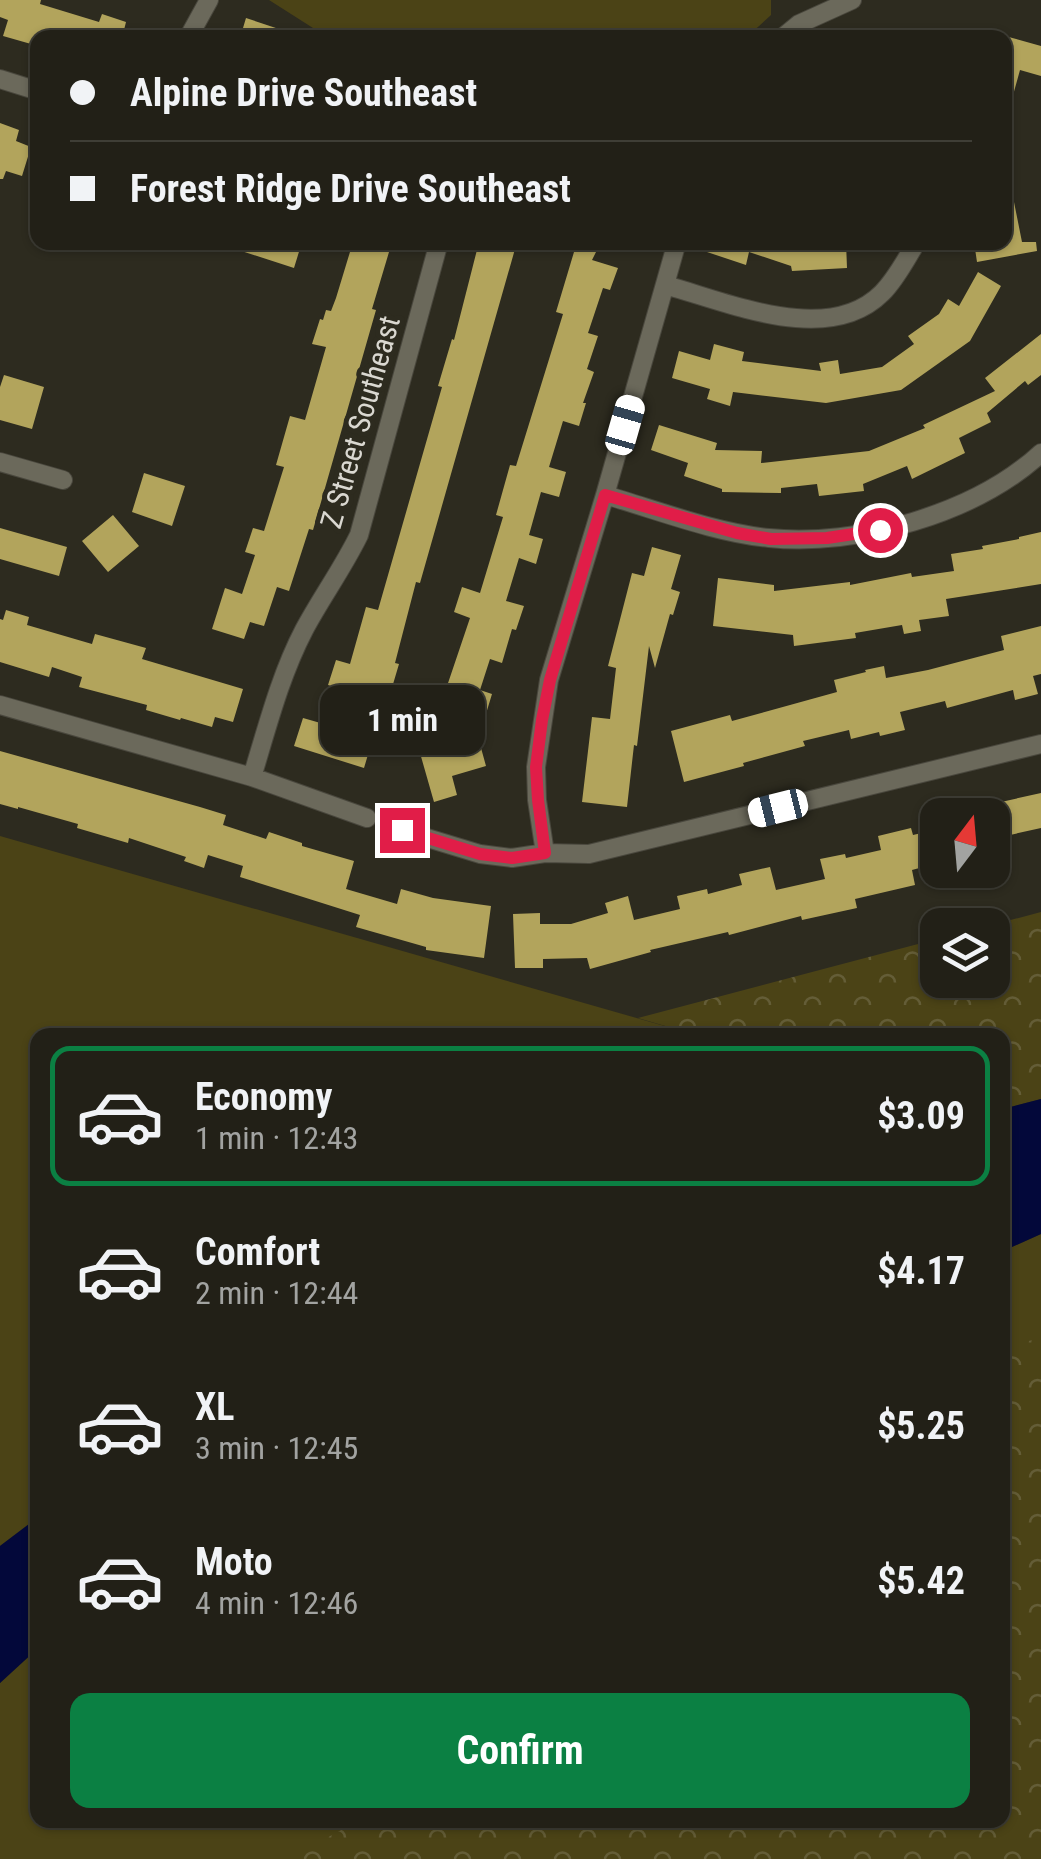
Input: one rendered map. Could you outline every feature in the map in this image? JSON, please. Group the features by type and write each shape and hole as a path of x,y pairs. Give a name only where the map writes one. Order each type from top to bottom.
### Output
{"street":[{"path":"192,30 209,0"},
{"path":"792,30 852,0"},
{"path":"0,79 30,88"},
{"name":"Z Street Southeast","path":"252,777 290,660 359,535 437,250"},
{"path":"545,853 536,767 550,680 675,250"},
{"path":"665,284 784,318 813,321 861,308 880,295 912,250"},
{"path":"605,495 737,533 771,539 827,538 935,516 987,492 1041,453"},
{"path":"0,462 62,480"},
{"path":"0,706 252,777 367,818"},
{"path":"402,830 480,854 512,858 545,853 589,854 1041,744"}],"green space":[{"path":"269,0 771,0 771,15 755,30 313,28"},
{"path":"0,836 672,1028 30,1028 30,1523 0,1546"},
{"path":"1041,912 1041,1099 1010,1107 1010,1028 672,1028 638,1018 920,943 920,998 1010,998 1010,920"},
{"path":"1041,1234 1041,1859 0,1859 0,1683 30,1655 30,1828 1010,1828 1010,1248"},
{"path":"1041,1338 1041,1859 300,1859 308,1848 345,1828 1010,1828 1010,1345"}],"shaded area":[{"path":"1041,1099 1041,1234 1010,1248 1010,1107"},
{"path":"30,1523 30,1655 0,1683 0,1546"}],"building":[{"path":"0,0 41,0 40,4 99,22 102,14 126,22 124,30 30,30 30,44 3,36 8,20 0,17"},
{"path":"246,18 282,30 242,30"},
{"path":"1012,38 1041,46 1041,76 1020,70 1012,99"},
{"path":"0,123 19,130 16,141 30,147 30,150 22,176 6,171 0,179"},
{"path":"1012,197 1022,242 1036,242 1037,251 977,262 975,250 1012,250"},
{"path":"238,250 300,250 294,268"},
{"path":"351,250 390,250 313,530 309,529 289,591 277,587 264,626 250,622 244,639 212,629 225,588 242,594 255,555 245,552 253,528 264,531 284,467 276,465 290,416 305,420 326,347 312,344 320,319 323,320 326,310 331,311"},
{"path":"477,250 515,250 420,583 416,582 391,691 379,688 376,699 328,685 336,660 350,664 366,607 378,610"},
{"path":"575,250 597,250 592,260 618,268 610,290 603,288 588,333 598,336 587,369 594,372 579,426 563,421 549,467 566,472 559,497 541,492 529,535 543,539 536,564 519,558 506,601 524,606 502,663 490,659 480,690 492,694 482,727 450,717 457,695 445,692 470,618 454,612 462,587 480,593 503,517 496,515 510,465 516,466 563,314 556,312"},
{"path":"701,250 846,250 847,268 792,271 791,266 749,252 746,265"},
{"path":"978,272 1001,286 970,341 901,390 826,403 733,392 730,406 707,399 710,389 672,378 679,351 710,360 714,344 744,352 742,361 821,371 819,363 838,360 840,374 882,367 914,344 908,336 939,314 948,299 959,306"},
{"path":"1041,334 1041,375 1028,385 1025,381 987,413 991,422 959,438 965,453 912,479 907,466 863,484 864,491 819,496 817,484 781,488 781,493 722,492 684,476 688,463 651,450 659,425 717,443 715,450 762,451 761,463 869,451 925,428 923,425 995,391 985,378"},
{"path":"4,375 44,387 32,429 0,420"},
{"path":"144,473 185,486 172,526 132,512"},
{"path":"113,515 139,546 108,572 82,541"},
{"path":"0,528 67,547 59,576 0,559"},
{"path":"1041,532 1041,584 946,599 949,616 919,620 921,631 904,634 902,625 855,633 856,638 794,646 793,635 713,626 718,578 774,585 774,591 850,585 911,573 912,577 954,571 951,554"},
{"path":"652,547 681,555 671,589 680,592 655,668 649,646 627,807 582,802 592,717 610,719 616,668 608,666 632,573 644,576"},
{"path":"6,610 29,617 27,625 92,644 95,634 146,648 142,659 243,689 233,722 215,717 212,727 180,720 146,710 147,705 79,687 82,677 52,667 49,677 0,662 0,619 3,620"},
{"path":"1041,626 1041,674 1033,676 1038,694 1015,700 1013,690 947,708 945,701 900,712 905,730 851,739 849,730 803,741 805,746 684,782 671,731 730,715 732,721 837,692 834,680 865,670 884,666 886,678 1004,650 1001,636"},
{"path":"303,718 373,738 364,768 294,746"},
{"path":"478,737 486,766 452,776 457,795 434,802 420,753"},
{"path":"0,751 226,815 223,825 266,839 269,832 354,861 346,889 397,904 401,889 491,906 484,958 426,950 356,927 360,915 240,877 243,866 208,855 204,868 184,861 186,857 129,838 128,843 77,828 78,824 0,804"},
{"path":"1041,793 1041,828 1010,835 1010,800"},
{"path":"911,828 913,835 920,833 920,868 912,870 915,885 855,899 857,908 802,920 801,916 729,935 728,932 590,969 587,958 543,959 543,968 515,968 513,914 540,913 540,924 571,924 608,913 605,903 628,896 634,920 680,909 677,896 707,889 708,894 742,885 739,874 770,867 776,890 825,879 820,859 881,850 878,836"}],"route":[{"path":"402,830 480,854 512,858 545,853 536,767 542,720 550,680 605,495 771,539 827,538 880,530"}]}
